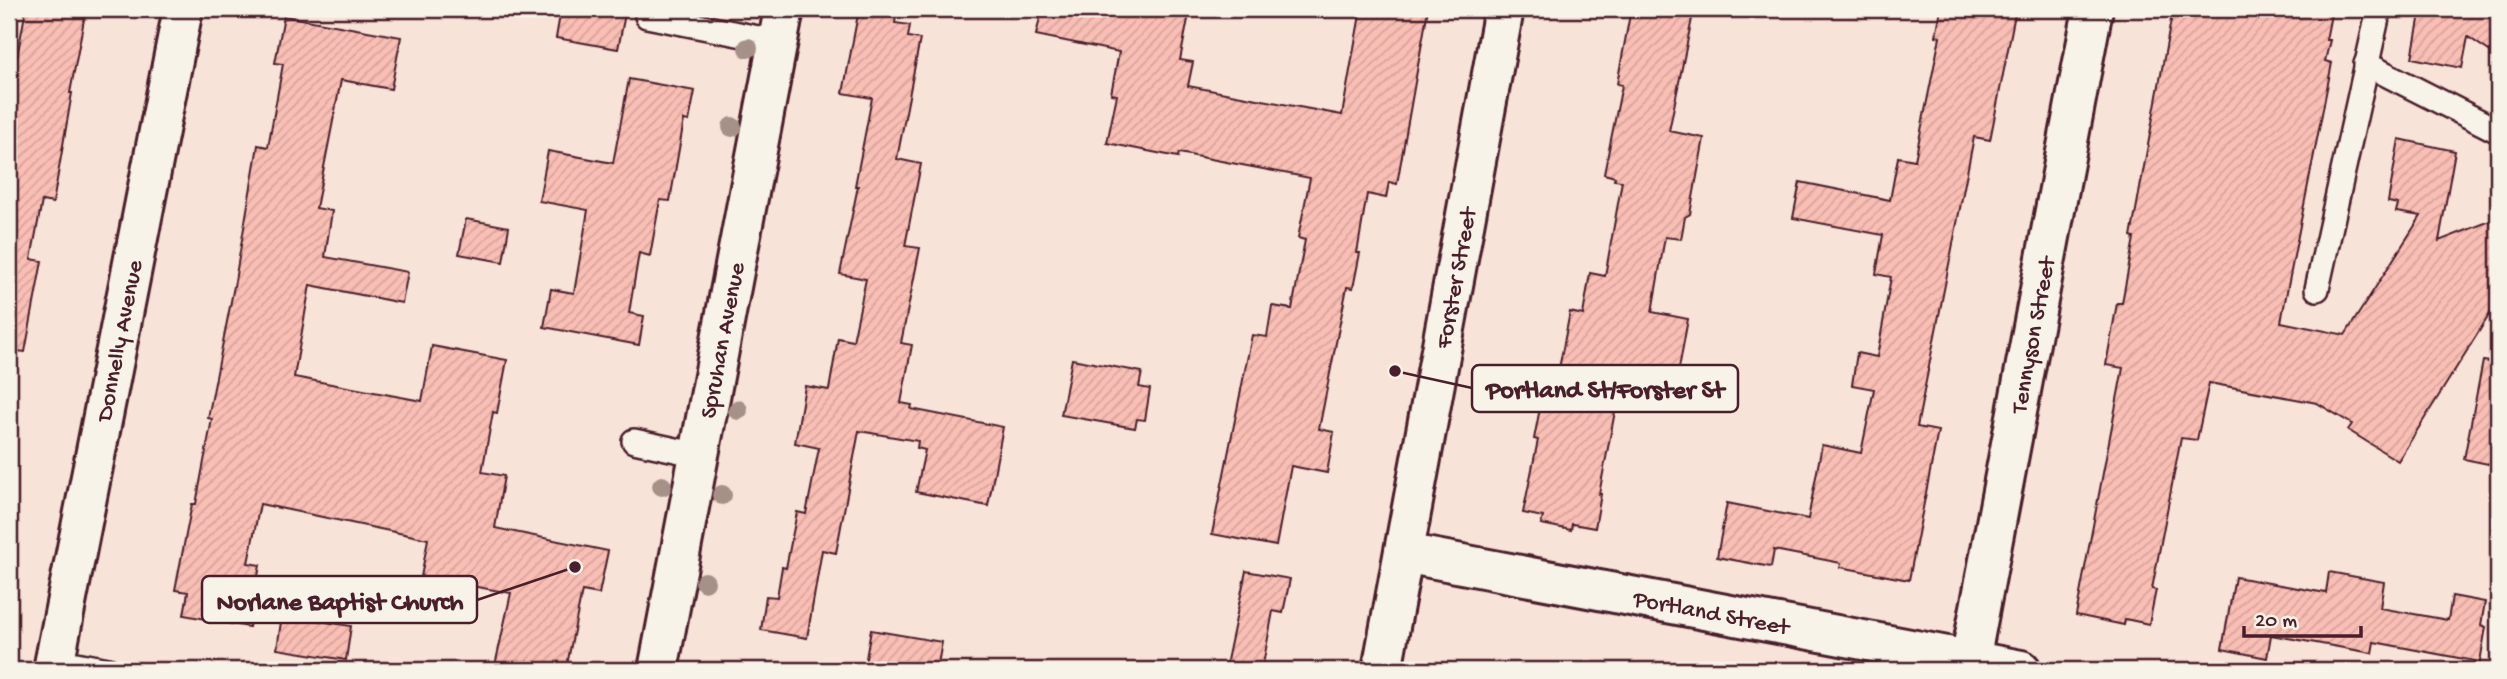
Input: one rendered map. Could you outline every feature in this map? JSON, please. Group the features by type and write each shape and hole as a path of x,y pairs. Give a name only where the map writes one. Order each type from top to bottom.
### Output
{"street":[{"name":"Donnelly Avenue","path":"54,665 183,9"},
{"name":"Forster Street","path":"1382,670 1504,9"},
{"name":"Tennyson Street","path":"1970,661 2093,9"},
{"name":"Spruhan Avenue","path":"658,670 781,25"},
{"name":"Portland Street","path":"1404,553 2021,670"}],"lane":[{"path":"2317,289 2379,9"},
{"path":"647,16 781,25"},
{"path":"2367,64 2498,131"},
{"path":"634,441 699,455"},
{"path":"54,665 108,670"}],"building":[{"path":"26,9 86,9 53,203 42,201 31,259 42,261 25,352 9,350 9,60 16,62"},
{"path":"561,9 626,9 618,49 556,38"},
{"path":"859,9 897,9 895,23 910,25 908,37 920,39 897,159 921,164 905,246 920,248 901,343 912,345 901,403 912,405 911,409 1003,427 988,506 916,492 925,450 917,448 918,441 859,431 836,553 822,550 807,638 761,630 766,596 777,597 782,567 786,568 797,512 806,514 819,448 795,443 805,386 829,390 838,338 853,341 866,279 840,274 872,98 843,93"},
{"path":"1042,9 1190,9 1180,60 1193,62 1188,86 1342,115 1361,9 1428,9 1397,184 1389,182 1386,198 1367,194 1353,288 1347,287 1319,429 1334,432 1327,473 1291,466 1276,546 1212,534 1252,335 1267,337 1272,306 1292,309 1305,240 1298,238 1310,178 1179,153 1178,157 1107,143 1117,95 1111,94 1119,52 1036,35"},
{"path":"1631,9 1694,9 1669,131 1704,138 1690,214 1685,217 1681,239 1665,237 1652,312 1688,319 1678,374 1624,365 1595,528 1572,524 1571,530 1541,524 1543,517 1523,513 1538,440 1534,439 1545,382 1556,384 1570,312 1583,315 1590,273 1605,276 1622,181 1604,174 1622,85 1617,84"},
{"path":"1941,9 2016,9 1990,140 1974,137 1917,427 1938,431 1909,580 1840,567 1841,563 1774,550 1771,567 1717,557 1727,503 1808,519 1822,445 1861,453 1874,389 1852,385 1857,353 1877,357 1891,277 1876,274 1883,235 1793,218 1800,182 1890,200 1898,157 1915,160 1940,37 1936,36"},
{"path":"2173,9 2332,9 2326,40 2330,40 2325,61 2332,63 2281,322 2345,335 2421,216 2396,212 2398,204 2388,202 2399,139 2455,151 2439,241 2498,218 2498,301 2398,461 2348,430 2352,424 2317,403 2209,383 2197,440 2181,438 2152,589 2156,590 2149,624 2125,619 2124,625 2076,615 2123,368 2106,365 2117,303 2122,303 2134,238 2131,237"},
{"path":"2421,9 2498,9 2498,57 2468,37 2462,68 2412,58"},
{"path":"284,16 401,37 391,89 341,80 316,208 332,211 325,257 408,272 402,303 310,285 294,377 422,401 432,346 507,360 497,413 493,412 482,472 504,476 495,528 608,551 599,594 582,591 566,670 494,670 511,593 421,577 428,539 260,504 248,563 260,565 249,627 184,615 188,592 175,590 192,504 196,504 212,419 208,418 258,145 268,147 283,64 275,63"},
{"path":"629,79 695,91 689,121 684,120 670,201 660,200 650,256 639,253 629,313 644,316 639,345 544,327 551,289 574,293 588,210 539,201 548,151 613,163"},
{"path":"466,219 509,227 503,262 459,254"},
{"path":"1072,359 1142,372 1139,387 1150,389 1145,420 1137,419 1135,428 1061,415"},
{"path":"2483,361 2498,363 2498,466 2464,459"},
{"path":"1246,571 1290,579 1283,613 1273,611 1262,670 1225,670"},
{"path":"2329,572 2384,582 2380,608 2448,620 2452,596 2485,602 2481,625 2486,627 2480,662 2374,642 2372,653 2271,635 2267,658 2222,649 2235,577 2326,593"},
{"path":"282,615 351,626 346,660 277,649"},
{"path":"871,630 942,642 937,670 898,670 865,664"}],"place":[{"name":"Portland St/Forster St","path":"1395,371"},
{"name":"Norlane Baptist Church","path":"575,567"}]}
